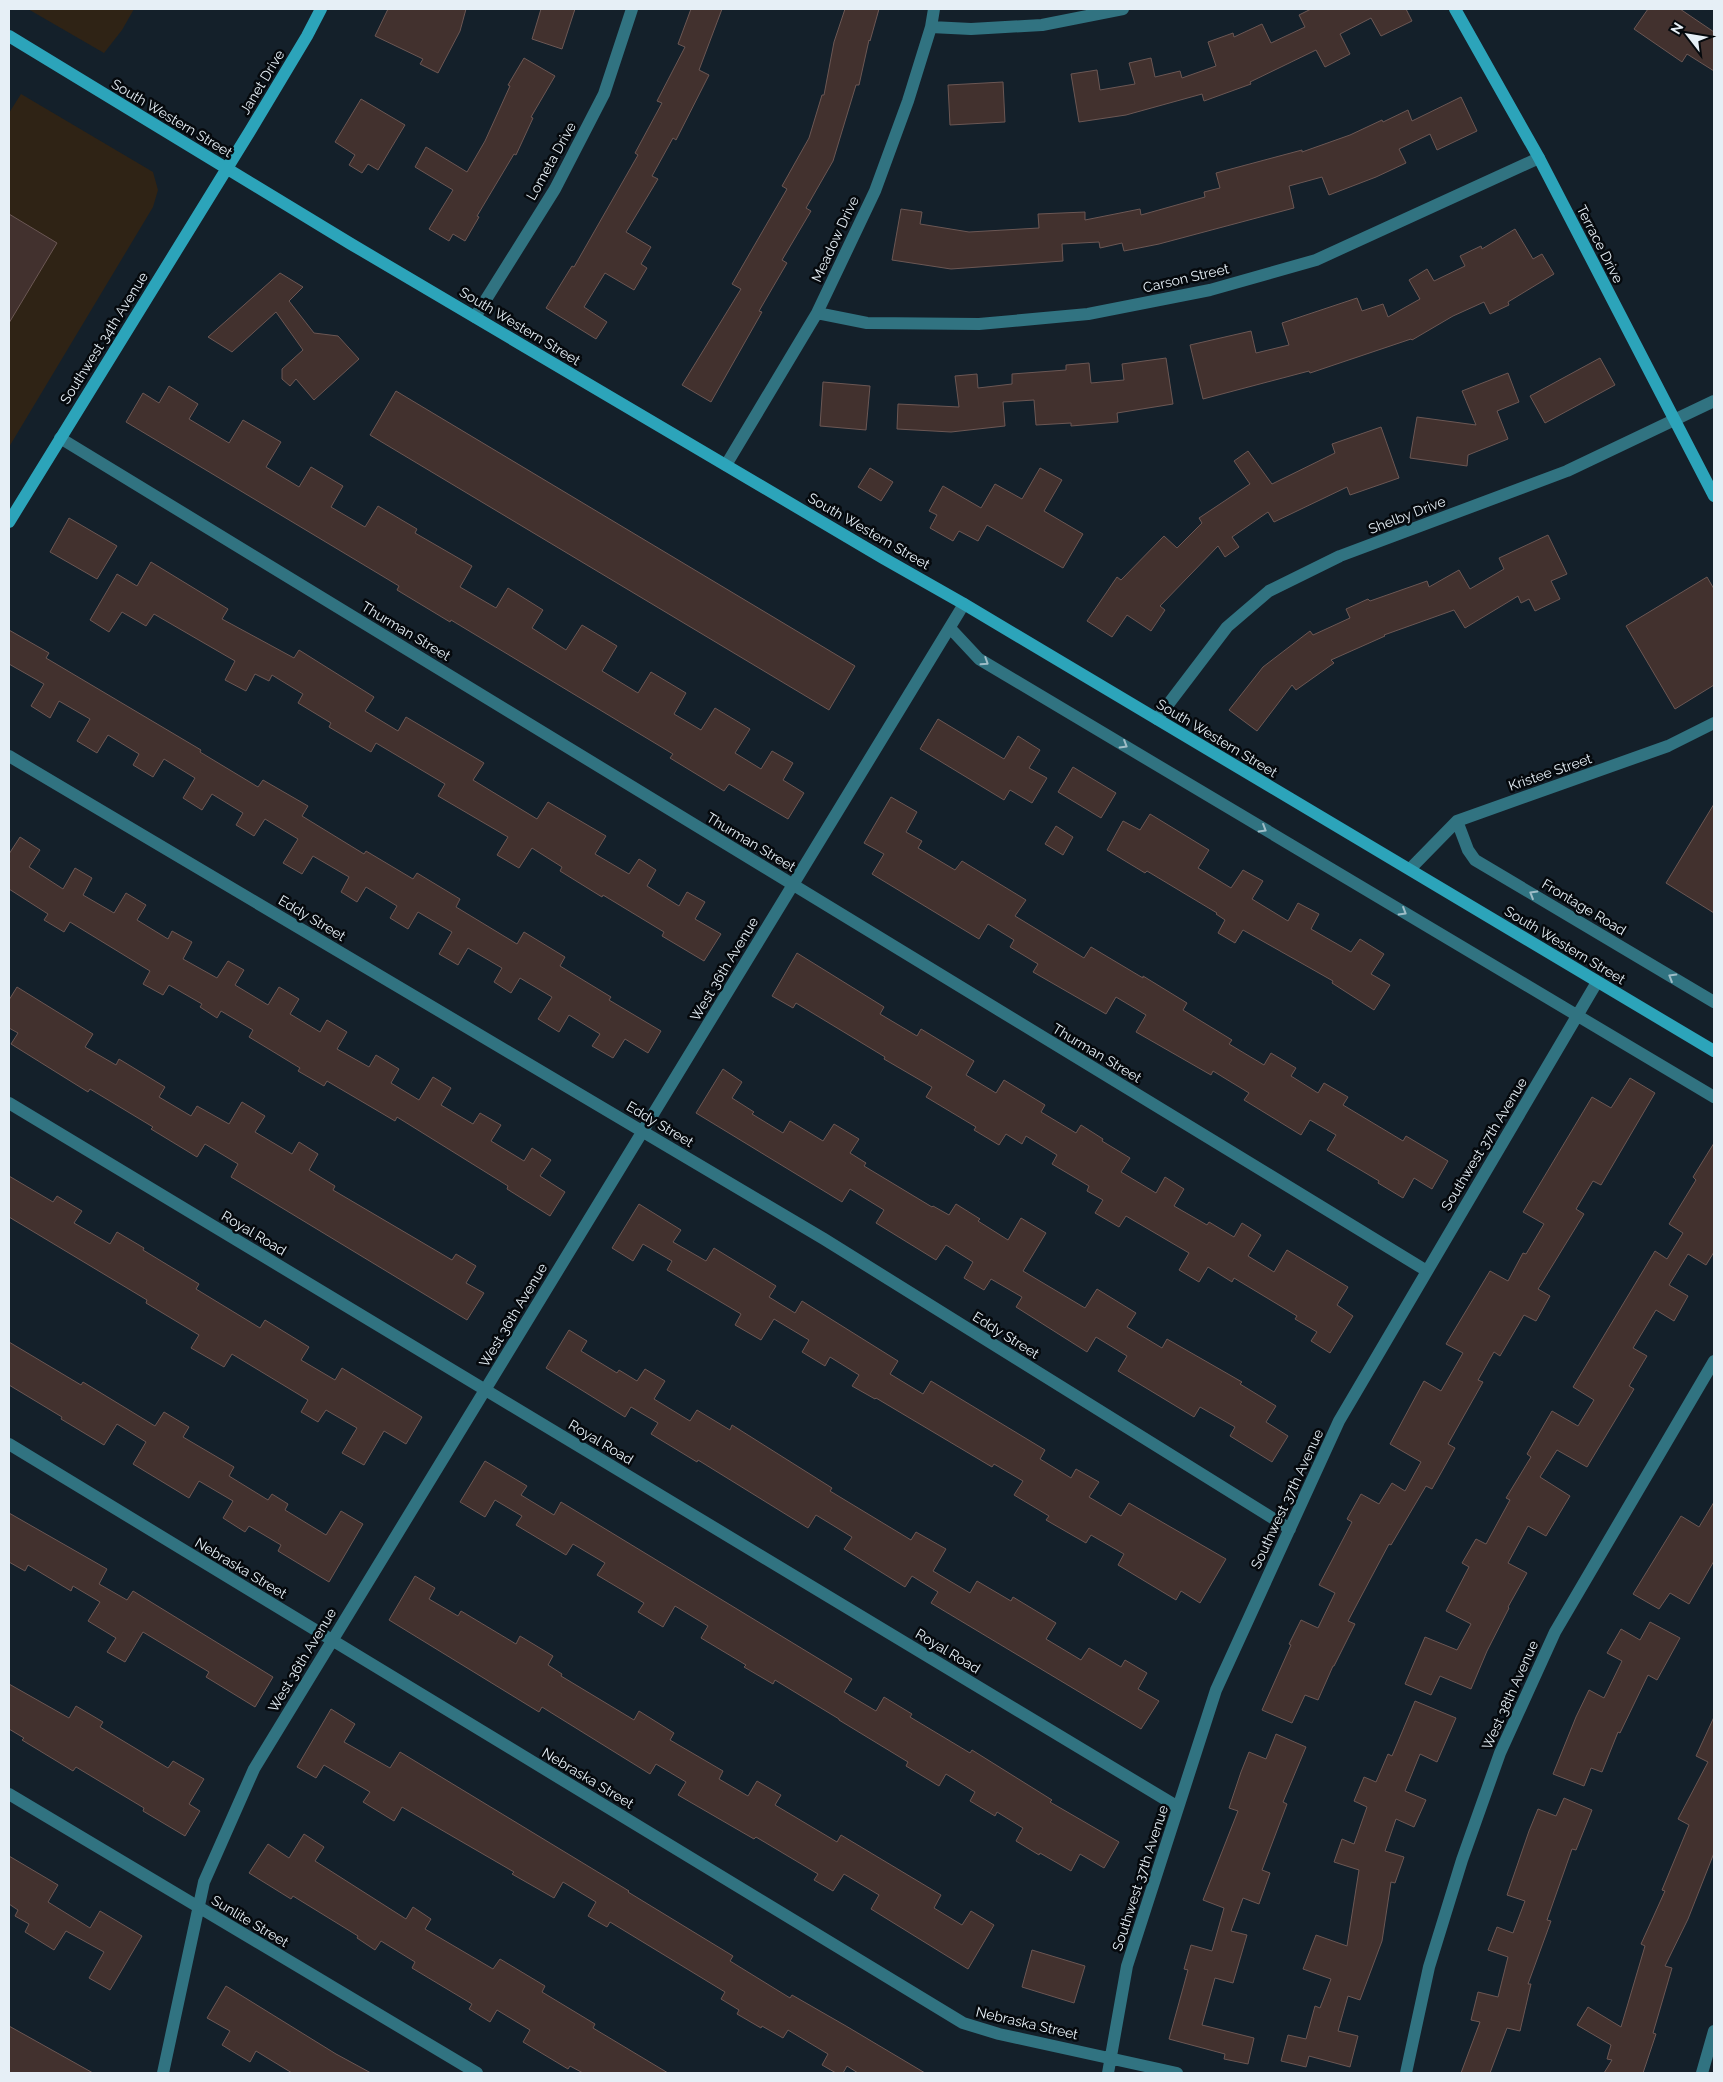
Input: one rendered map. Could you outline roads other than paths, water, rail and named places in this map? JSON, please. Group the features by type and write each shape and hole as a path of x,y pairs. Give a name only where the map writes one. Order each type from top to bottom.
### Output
{"main road":[{"name":"Janet Drive","path":"226,169 307,36 321,9"},
{"name":"Terrace Drive","path":"1455,9 1538,158 1714,496"},
{"name":"South Western Street","path":"9,36 226,169 964,604 1714,1051"},
{"name":"Southwest 34th Avenue","path":"9,522 226,169"}],"street":[{"name":"Lometa Drive","path":"475,317 555,188 604,94 632,9"},
{"name":"Meadow Drive","path":"726,465 817,313 875,191 908,101 931,27 934,9"},
{"path":"931,27 971,29 1042,25 1123,9"},
{"name":"Carson Street","path":"817,313 867,323 979,324 1088,314 1210,290 1316,260 1538,158"},
{"name":"Shelby Drive","path":"1158,720 1227,627 1269,591 1340,556 1567,471 1714,401"},
{"name":"Thurman Street","path":"60,438 1427,1271"},
{"name":"West 36th Avenue","path":"163,2073 204,1882 254,1769 964,604"},
{"path":"950,628 979,659 1714,1097"},
{"name":"Kristee Street","path":"1410,869 1457,821 1668,746 1714,723"},
{"name":"Eddy Street","path":"9,756 824,1239 1290,1530"},
{"name":"Frontage Road","path":"1457,821 1468,850 1475,860 1714,1002"},
{"name":"Southwest 37th Avenue","path":"1108,2073 1127,1966 1216,1690 1339,1421 1598,982"},
{"name":"Royal Road","path":"9,1103 1178,1806"},
{"name":"West 38th Avenue","path":"1406,2073 1428,1967 1462,1860 1500,1753 1555,1632 1714,1361"},
{"name":"Nebraska Street","path":"9,1444 963,2023 999,2034 1111,2057 1177,2073"},
{"name":"Sunlite Street","path":"9,1794 477,2073"},
{"path":"1702,2073 1714,2031"}]}
